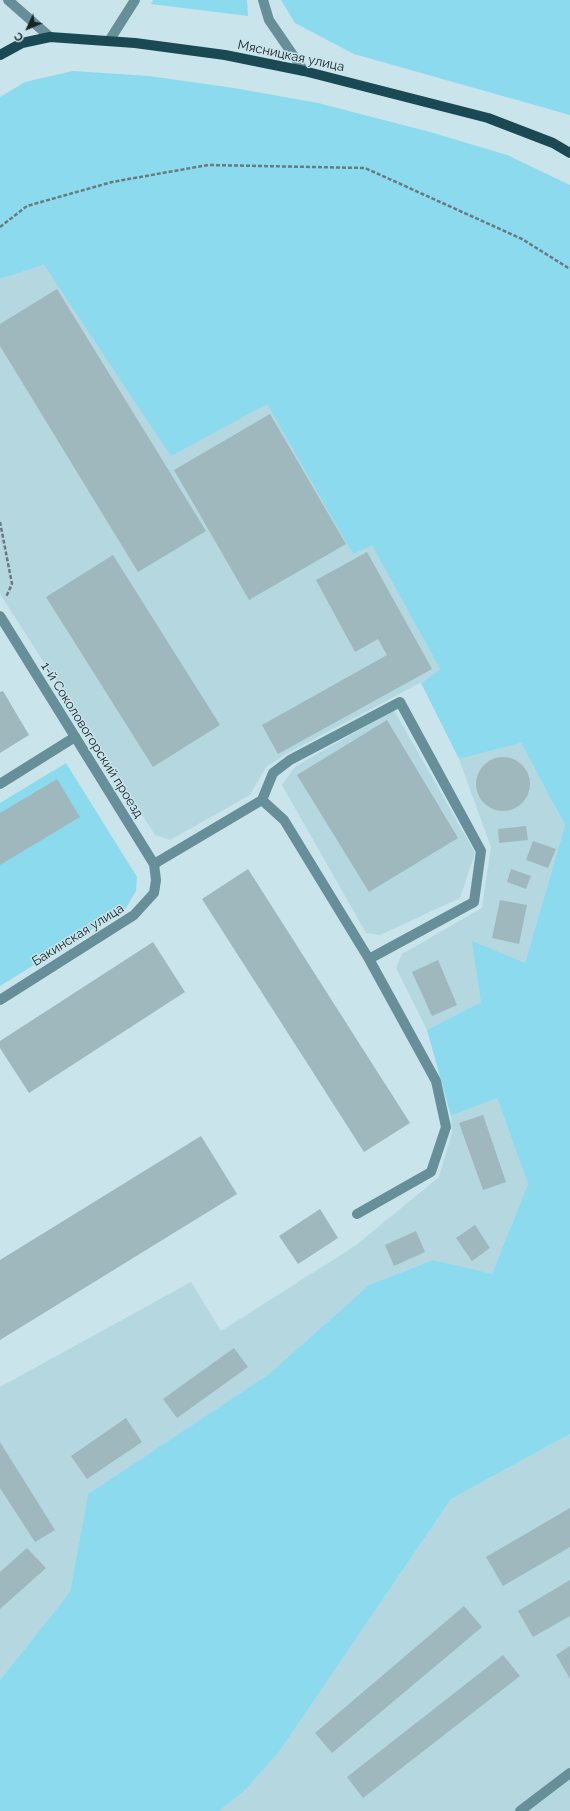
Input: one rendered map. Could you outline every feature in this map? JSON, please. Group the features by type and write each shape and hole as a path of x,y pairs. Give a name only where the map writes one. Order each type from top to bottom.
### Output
{"main road":[{"name":"Мясницкая улица","path":"0,55 22,43 50,37 225,55 304,71 488,118 553,144 570,153"}],"street":[{"path":"8,0 50,37"},
{"path":"109,42 135,0"},
{"path":"262,0 269,20 304,71"},
{"name":"1-й Соколовогорский проезд","path":"0,616 154,864 156,880"},
{"path":"154,864 262,800 273,773 290,760 400,702 481,851 474,902 369,959"},
{"path":"0,784 75,737"},
{"path":"262,800 284,820 369,959 436,1081 446,1127 431,1172 357,1214"},
{"name":"Бакинская улица","path":"0,1000 134,915 154,893 156,880"},
{"path":"520,1811 570,1773"}],"path":[{"path":"0,227 27,206 112,182 208,166 365,168 522,239 570,269"},
{"path":"0,522 12,584 3,603"}],"shaded area":[{"path":"153,0 247,0 248,16 151,4"},
{"path":"281,0 570,0 570,115 354,54 295,23"},
{"path":"73,71 149,76 234,88 318,103 430,132 507,155 570,185 570,1434 451,1499 279,1752 243,1792 219,1811 0,1811 0,1680 70,1592 88,1494 269,1374 369,1285 433,1260 492,1274 528,1184 497,1098 451,1116 427,1030 481,1002 472,941 525,963 565,825 521,743 459,759 421,683 440,669 372,545 353,554 267,404 171,456 44,265 0,279 0,97 25,82"},
{"path":"44,265 171,455 267,403 353,553 372,544 440,669 420,683 286,754 266,767 250,795 170,840 155,835 0,594 0,279"},
{"path":"394,710 475,853 460,898 380,935 366,933 282,785 296,766"},
{"path":"521,743 565,825 525,963 481,1002 427,1030 396,968 402,954 482,908 491,847 459,759"},
{"path":"66,763 137,877 136,891 126,908 0,986 0,803"},
{"path":"497,1098 528,1184 492,1275 433,1260 369,1285 269,1374 88,1494 70,1592 0,1680 0,1387 191,1282 221,1331 355,1246 439,1177 452,1133 451,1116"},
{"path":"570,1434 570,1811 219,1811 243,1792 279,1752 451,1499"}],"building":[{"path":"57,289 206,531 138,572 0,346 0,324"},
{"path":"270,414 346,544 249,600 174,470"},
{"path":"367,552 432,669 278,754 262,725 387,655 378,639 355,652 316,580"},
{"path":"113,555 220,725 153,767 46,597"},
{"path":"3,691 29,735 0,753 0,692"},
{"path":"387,720 458,838 369,892 297,775"},
{"path":"498,757 508,757 518,761 526,769 530,779 530,789 526,799 518,807 508,811 498,811 488,807 480,799 476,789 476,779 480,769 488,761"},
{"path":"57,779 80,817 0,865 0,813"},
{"path":"526,826 528,840 499,843 498,829"},
{"path":"533,841 556,849 548,868 526,860"},
{"path":"248,869 410,1123 364,1152 202,899"},
{"path":"511,869 531,876 526,889 507,882"},
{"path":"500,900 527,905 519,944 492,938"},
{"path":"153,942 185,992 29,1093 0,1048 0,1041"},
{"path":"438,960 457,1005 432,1016 412,972"},
{"path":"483,1115 506,1182 483,1190 459,1123"},
{"path":"201,1136 237,1194 0,1340 0,1260"},
{"path":"320,1209 338,1238 298,1264 279,1236"},
{"path":"475,1225 490,1248 472,1261 456,1238"},
{"path":"416,1231 425,1252 394,1266 385,1245"},
{"path":"234,1348 248,1367 177,1418 163,1399"},
{"path":"126,1418 142,1442 87,1479 71,1456"},
{"path":"0,1442 55,1530 35,1542 0,1488"},
{"path":"570,1508 570,1547 503,1586 486,1557"},
{"path":"27,1548 46,1568 0,1609 0,1572"},
{"path":"570,1580 570,1616 533,1637 518,1611"},
{"path":"464,1606 482,1627 332,1753 315,1733"},
{"path":"570,1646 570,1679 556,1655"},
{"path":"503,1655 520,1676 363,1798 347,1777"}]}
